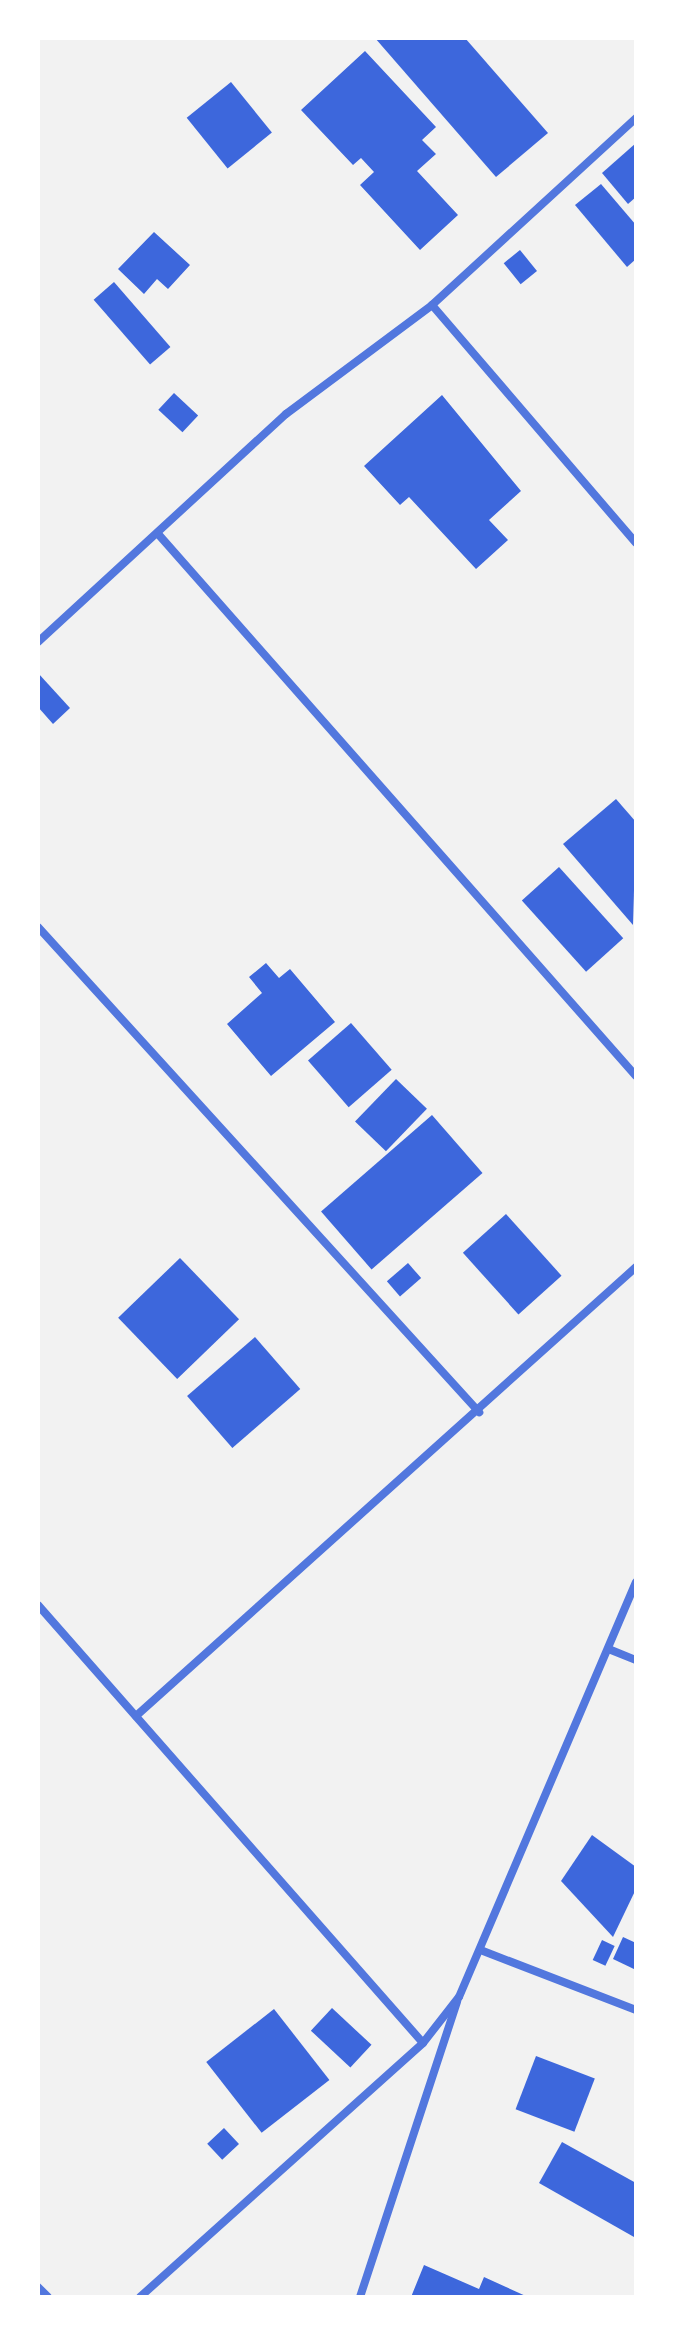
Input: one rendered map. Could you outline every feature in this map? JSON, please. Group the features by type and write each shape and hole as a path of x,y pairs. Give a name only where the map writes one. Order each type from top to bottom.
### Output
{"street":[{"path":"38,642 159,535 286,414 432,305 636,118"},
{"path":"432,305 636,543"},
{"path":"159,535 636,1076"},
{"path":"38,927 479,1412"},
{"path":"136,1716 479,1412 636,1267"},
{"path":"360,2297 459,1997 483,1951 611,1650 636,1582"},
{"path":"38,1605 423,2043"},
{"path":"611,1650 636,1660"},
{"path":"483,1951 636,2010"},
{"path":"140,2297 423,2043 459,1997"},
{"path":"38,2287 48,2297"}],"building":[{"path":"375,38 465,38 548,133 496,177"},
{"path":"365,51 436,127 422,140 436,154 417,171 458,215 420,250 360,185 374,172 361,158 353,165 301,110"},
{"path":"231,82 272,133 228,168 187,118"},
{"path":"636,143 636,197 628,204 602,173"},
{"path":"601,184 636,225 636,259 627,267 575,205"},
{"path":"154,232 190,265 168,289 157,279 144,294 118,269"},
{"path":"520,250 537,271 521,284 504,263"},
{"path":"114,282 170,347 150,365 94,300"},
{"path":"174,393 198,416 182,432 158,410"},
{"path":"442,395 521,491 489,520 508,540 476,569 409,497 400,505 364,466"},
{"path":"38,673 70,708 53,724 38,707"},
{"path":"616,799 636,822 633,925 563,844"},
{"path":"559,867 623,938 586,972 522,900"},
{"path":"266,963 279,978 290,969 335,1022 271,1076 227,1024 262,993 249,977"},
{"path":"351,1023 392,1070 349,1107 308,1060"},
{"path":"396,1079 427,1109 386,1151 355,1121"},
{"path":"432,1115 483,1173 372,1270 321,1211"},
{"path":"506,1214 562,1276 518,1314 463,1253"},
{"path":"180,1258 239,1319 177,1379 118,1318"},
{"path":"408,1263 421,1278 400,1296 387,1281"},
{"path":"255,1337 300,1389 232,1448 187,1396"},
{"path":"592,1835 636,1867 636,1889 613,1937 561,1881"},
{"path":"623,1937 636,1943 636,1970 613,1959"},
{"path":"602,1940 615,1946 605,1966 593,1960"},
{"path":"332,2008 371,2045 350,2067 311,2031"},
{"path":"274,2009 329,2080 262,2133 206,2062"},
{"path":"536,2056 595,2079 574,2132 516,2109"},
{"path":"224,2128 239,2144 222,2160 207,2144"},
{"path":"562,2142 636,2183 634,2237 539,2183"},
{"path":"424,2265 479,2289 484,2277 528,2297 411,2297"}]}
